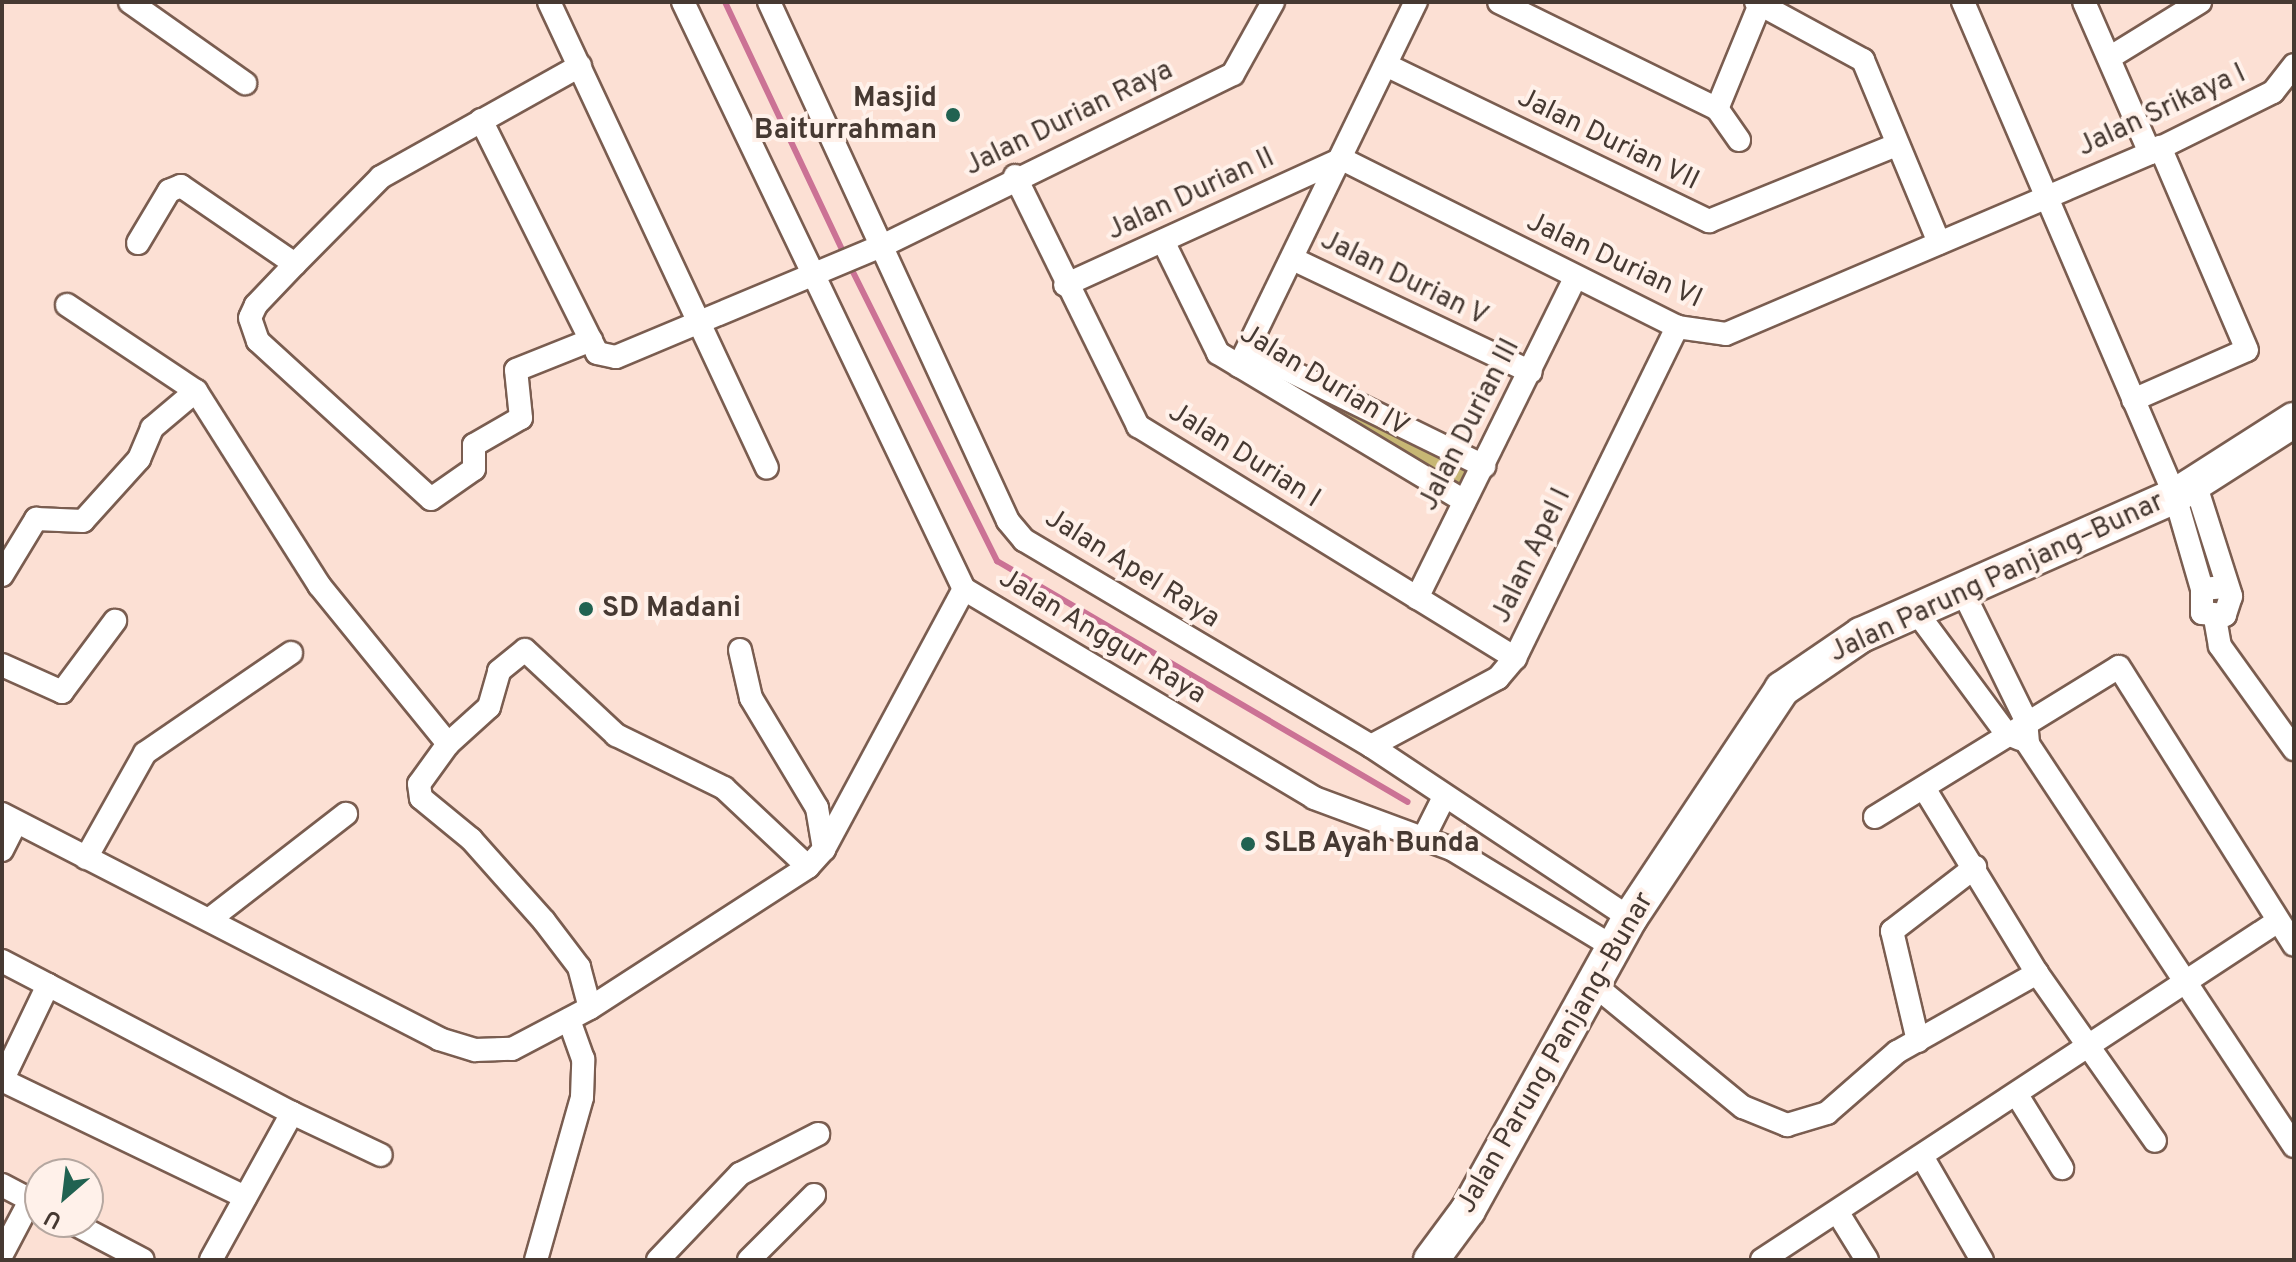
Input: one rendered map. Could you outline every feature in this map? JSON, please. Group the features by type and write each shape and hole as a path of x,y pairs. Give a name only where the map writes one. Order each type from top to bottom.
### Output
{"main road":[{"name":"Jalan Parung Panjang–Bunar","path":"1431,1260 1468,1210 1622,933 1782,689 1809,666 1915,610 2086,540 2131,518 2185,489 2294,420"}],"street":[{"path":"130,2 245,83"},
{"path":"549,2 703,320 767,468"},
{"name":"Jalan Anggur Raya","path":"683,2 819,271 964,589 1314,798 1423,839 1622,933"},
{"name":"Jalan Apel Raya","path":"769,2 886,244 1008,521 1024,540 1371,746 1444,797 1622,933"},
{"name":"Jalan Durian Raya","path":"591,340 604,358 616,357 886,244 1015,176 1241,69 1273,2"},
{"path":"1416,2 1295,260 1244,359 1484,466"},
{"path":"1499,2 1717,109 1739,140"},
{"path":"1963,2 2044,198 2133,400 2185,489 2231,606 2215,618"},
{"path":"2084,2 2247,350 2133,400"},
{"path":"1717,109 1758,3 1863,60 1939,243"},
{"path":"2109,58 2199,3"},
{"name":"Jalan Durian VII","path":"1386,65 1709,221 1896,145"},
{"name":"Jalan Srikaya I","path":"2044,198 2155,150 2273,92 2294,65"},
{"path":"481,120 591,340 516,370 521,418 474,445 474,469 431,499 258,341 250,326 256,305 381,177 481,120 580,66"},
{"name":"Jalan Durian VI","path":"1342,159 1575,279 1677,327 1726,334 2044,198"},
{"name":"Jalan Durian II","path":"1065,285 1342,159"},
{"name":"Jalan Durian I","path":"1015,176 1065,285 1138,426 1515,658"},
{"path":"138,243 169,191 181,186 295,264"},
{"name":"Jalan Durian IV","path":"1163,241 1208,343 1244,359 1464,501"},
{"name":"Jalan Durian V","path":"1295,260 1531,372"},
{"name":"Jalan Durian III","path":"1417,598 1575,279"},
{"path":"67,305 196,391 319,585 448,744"},
{"name":"Jalan Apel I","path":"1371,746 1498,678 1515,658 1677,327"},
{"path":"3,568 42,515 83,521 139,459 152,428 196,391"},
{"path":"2185,489 2202,589 2197,601 2215,618 2220,646 2294,749"},
{"path":"2202,589 2225,587"},
{"path":"2,850 9,818 475,1050 512,1049 590,1008 808,867 824,849 964,589"},
{"path":"1962,590 2026,720 2028,744 2294,1146"},
{"path":"1915,610 2006,733 2028,744"},
{"path":"2,665 62,692 115,621"},
{"path":"590,1008 579,967 544,921 471,839 421,798 419,784 448,744 489,707 499,671 525,650 616,735 724,788 808,867"},
{"path":"740,650 751,698 808,787 824,849"},
{"path":"86,858 145,753 291,653"},
{"path":"1875,817 2111,667 2125,671 2294,945"},
{"path":"1924,788 2037,973 2155,1141"},
{"path":"1423,839 1444,797"},
{"path":"210,919 346,814"},
{"path":"1918,1041 1892,931 1975,867"},
{"path":"1762,1260 2188,984 2278,921"},
{"path":"2,961 292,1113 381,1155"},
{"path":"1593,984 1766,1122 1807,1123 1827,1113 1918,1041 2037,973"},
{"path":"48,985 2,1080 245,1197"},
{"path":"536,1260 582,1097 583,1059 569,1020"},
{"path":"2017,1095 2062,1168"},
{"path":"211,1260 292,1113"},
{"path":"658,1260 740,1174 818,1134"},
{"path":"1923,1158 1982,1260"},
{"path":"2,1185 24,1196"},
{"path":"749,1260 814,1195"},
{"path":"1838,1213 1867,1260"},
{"path":"2,1254 24,1219"},
{"path":"104,1251 143,1260"}],"shaded area":[{"path":"1249,351 1484,466 1464,501 1239,366"}],"waterway":[{"path":"725,2 845,256"},
{"path":"850,266 997,561 1407,802"}],"place":[{"name":"Masjid Baiturrahman","path":"953,115"},
{"name":"SD Madani","path":"586,609"},
{"name":"SLB Ayah Bunda","path":"1248,844"}]}
